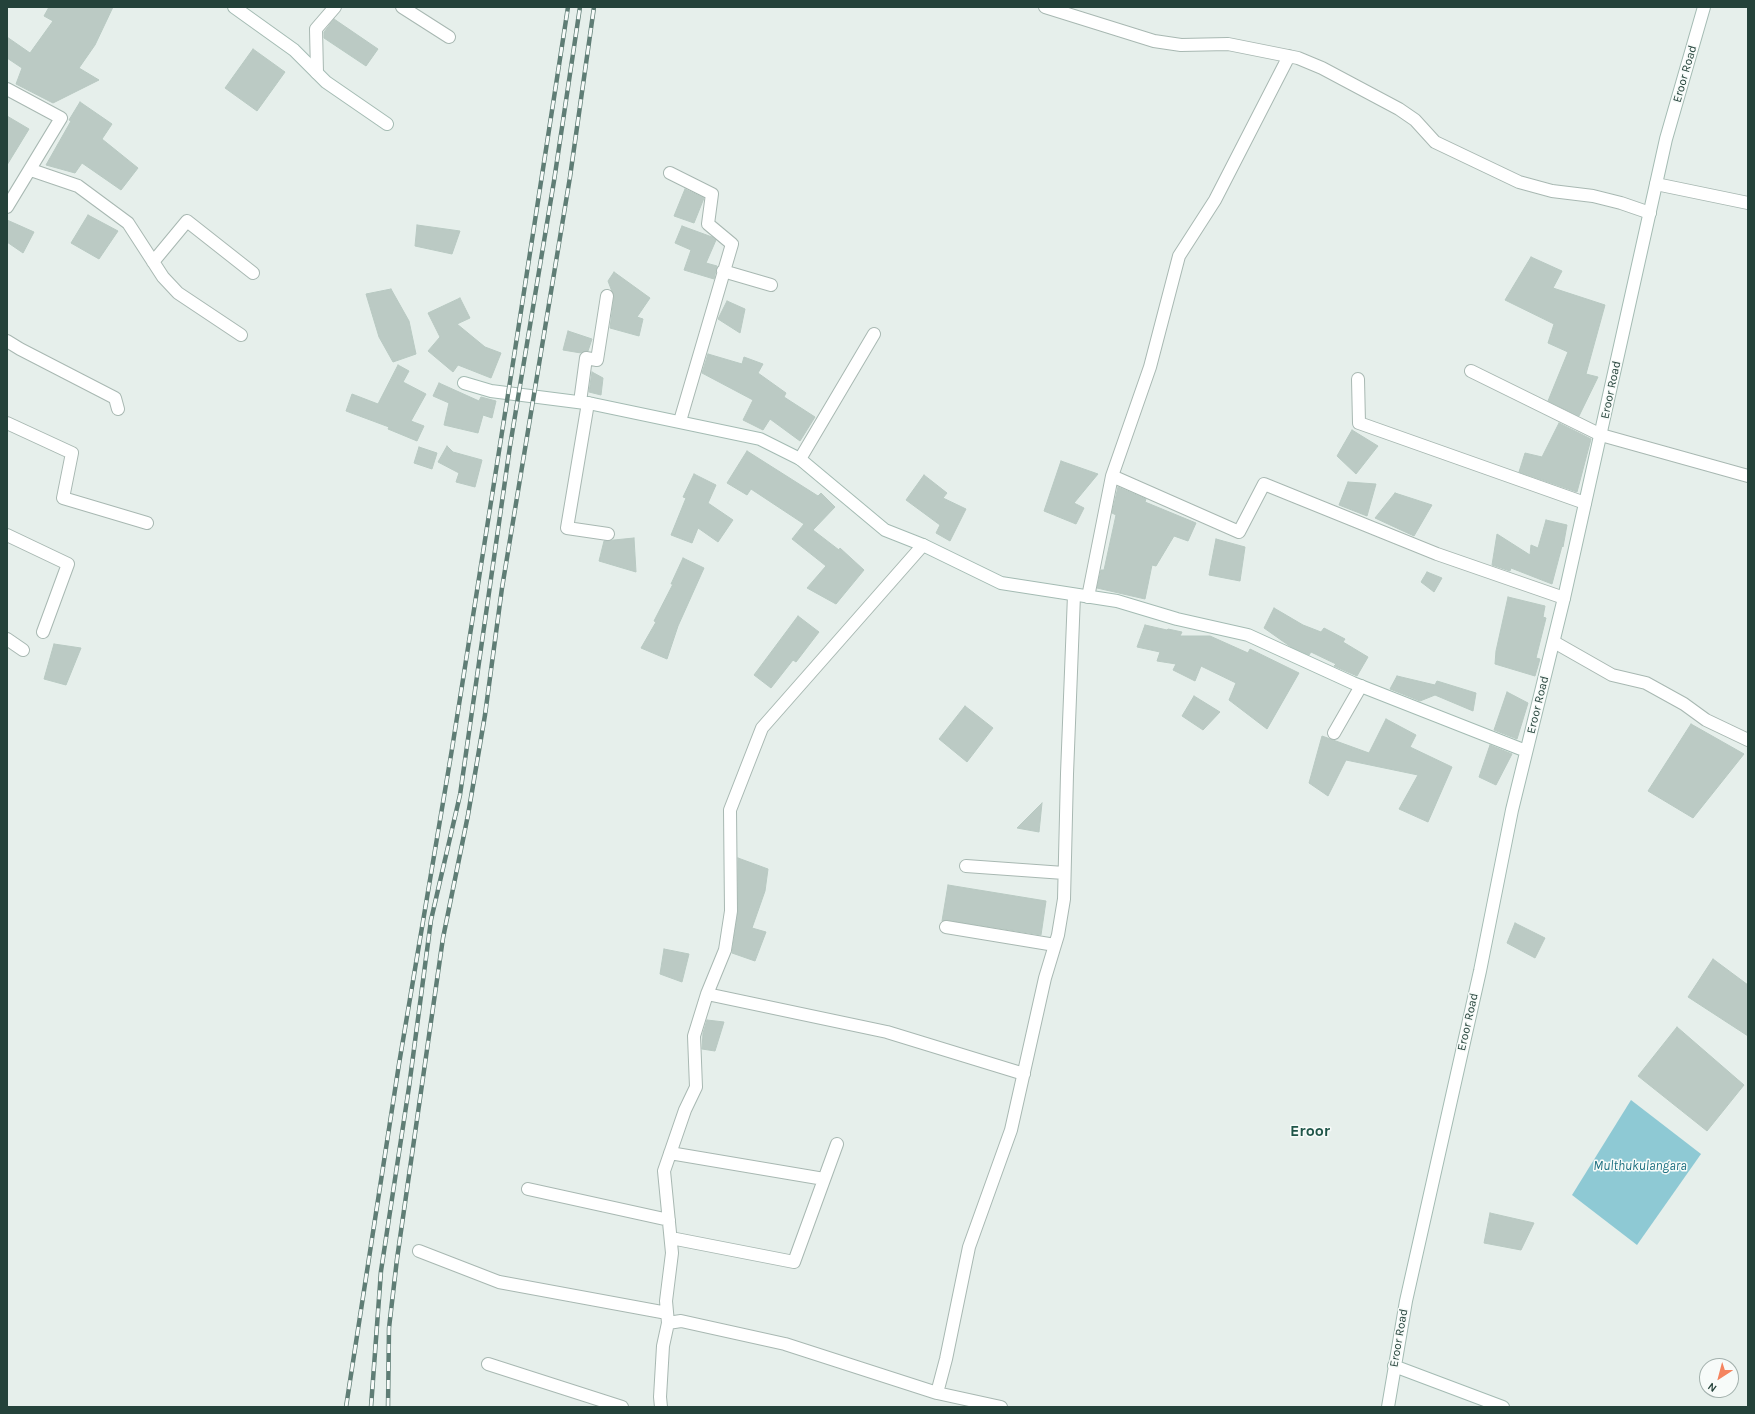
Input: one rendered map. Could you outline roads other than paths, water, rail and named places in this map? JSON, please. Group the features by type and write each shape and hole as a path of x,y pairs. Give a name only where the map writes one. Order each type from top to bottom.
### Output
{"street":[{"path":"234,7 294,50 326,82 387,124"},
{"path":"318,73 316,29 335,7"},
{"path":"402,7 449,37"},
{"path":"1044,7 1154,41 1181,44 1228,44 1289,56 1322,68 1378,96 1415,120 1435,142 1519,182 1552,191 1586,195 1621,203 1650,213"},
{"name":"Eroor Road","path":"1388,1407 1406,1301 1480,971 1512,810 1554,642 1586,503 1666,139 1704,7"},
{"path":"1088,597 1112,476 1150,367 1179,256 1215,200 1289,56"},
{"path":"7,89 62,118 7,208"},
{"path":"30,170 78,186 128,224 163,277 178,293 241,335"},
{"path":"670,173 712,194 708,224 732,244 680,422"},
{"path":"1656,184 1748,202"},
{"path":"153,262 187,221 253,273"},
{"path":"723,271 772,285"},
{"path":"607,296 597,360 586,358 584,403 567,528 608,534"},
{"path":"800,459 874,334"},
{"path":"7,341 20,350 115,398 118,408"},
{"path":"1472,371 1601,435 1748,476"},
{"path":"1358,379 1359,424 1586,503"},
{"path":"464,383 491,391 584,403 760,439 800,459 885,530 923,545 1001,583 1117,602 1177,619 1248,635 1361,686 1526,750"},
{"path":"7,423 72,453 63,498 148,522"},
{"path":"1112,476 1239,532 1264,484 1437,554 1564,598"},
{"path":"7,535 68,564 43,632"},
{"path":"661,1407 660,1397 663,1346 667,1318 666,1301 672,1253 664,1171 685,1110 696,1086 694,1036 707,994 725,950 731,911 730,810 762,728 923,545"},
{"path":"937,1393 946,1359 969,1247 1007,1145 1045,978 1055,945 1064,899 1074,595"},
{"path":"7,639 23,650"},
{"path":"1554,642 1612,675 1646,683 1684,704 1706,720 1748,740"},
{"path":"1334,733 1361,686"},
{"path":"966,866 1064,873"},
{"path":"946,927 1055,945"},
{"path":"707,994 887,1032 1024,1074"},
{"path":"671,1238 794,1262 837,1144"},
{"path":"670,1153 824,1179"},
{"path":"528,1188 669,1220"},
{"path":"419,1251 499,1282 777,1342 937,1393 1001,1407"},
{"path":"488,1364 622,1407"},
{"path":"1394,1366 1503,1407"}],"water":[{"name":"Multhukulangara","path":"1631,1100 1701,1154 1637,1245 1572,1195"}],"railway":[{"path":"346,1407 399,1064 452,749 568,7"},
{"path":"371,1407 381,1271 409,1087 431,920 460,795 510,446 554,181 580,7"},
{"path":"388,1407 389,1328 397,1259 443,938 468,815 485,715 502,588 570,177 594,7"}],"district":[{"name":"Eroor","path":"1310,1131"}]}
